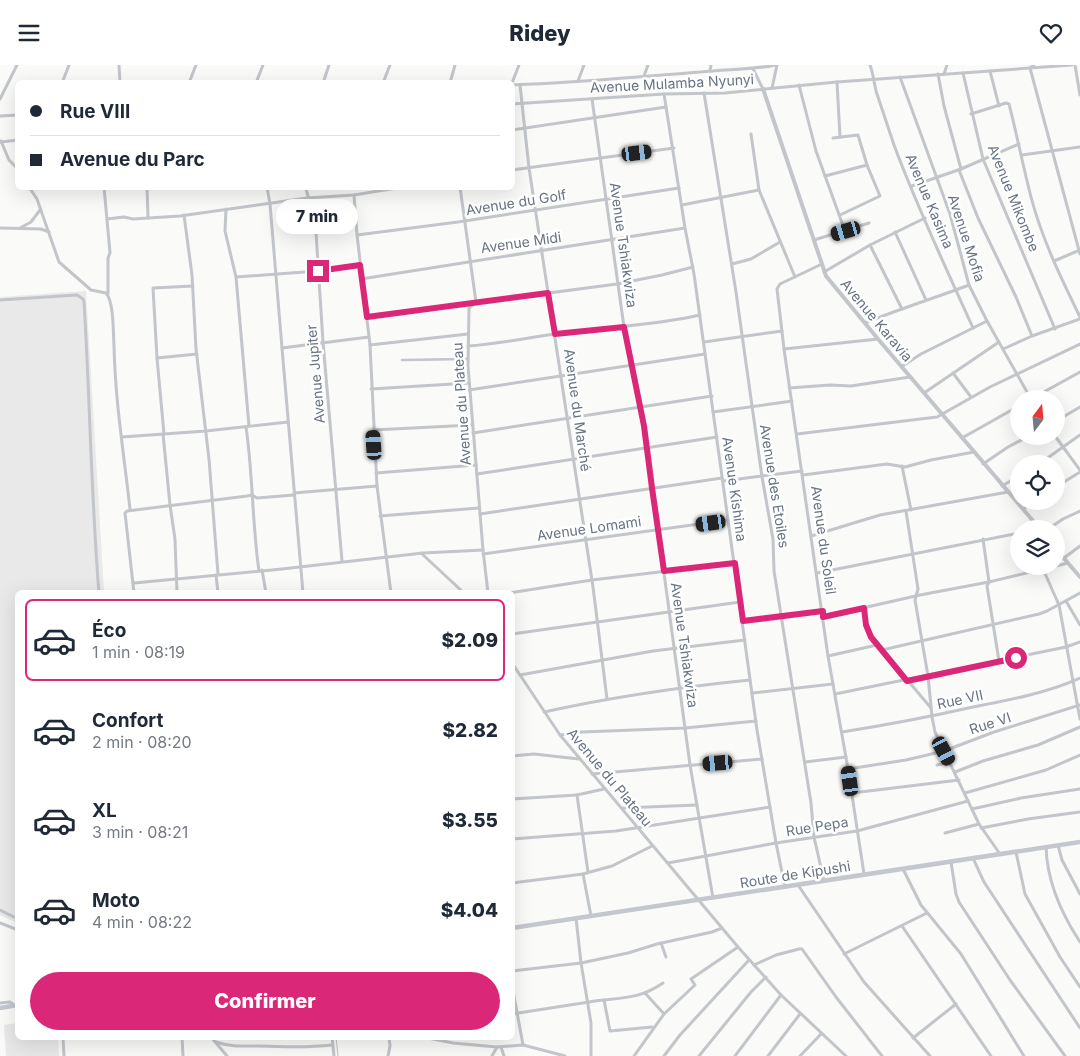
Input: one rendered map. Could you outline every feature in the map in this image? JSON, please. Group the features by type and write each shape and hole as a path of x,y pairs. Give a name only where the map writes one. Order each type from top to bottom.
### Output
{"main road":[{"name":"Route de Kipushi","path":"515,928 1080,842"},
{"path":"0,1007 15,1005"}],"street":[{"path":"0,99 17,65"},
{"path":"63,80 69,65"},
{"path":"118,65 120,80"},
{"path":"190,80 196,65"},
{"path":"257,80 263,65"},
{"path":"324,80 328,65"},
{"path":"384,80 390,65"},
{"path":"451,80 455,65"},
{"path":"513,80 519,65"},
{"path":"578,81 584,65"},
{"path":"644,77 648,65"},
{"path":"710,71 711,65"},
{"path":"515,84 753,69 777,65 772,88"},
{"name":"Avenue Kasima","path":"870,65 884,119 936,248 973,328"},
{"path":"944,74 947,65"},
{"path":"1034,65 1030,68 1054,151 1068,213 1080,251 1054,261"},
{"path":"1074,65 1080,95"},
{"name":"Avenue Mulamba Nyunyi","path":"515,104 664,94 725,93 873,79 1074,65"},
{"path":"753,69 763,89"},
{"path":"990,71 998,106"},
{"name":"Avenue Mikombe","path":"963,73 983,159 1055,329"},
{"path":"938,74 960,170 978,218 1016,297 1032,336"},
{"name":"Avenue Mofia","path":"900,77 950,214 970,285 987,321 1026,390"},
{"path":"837,82 840,137"},
{"name":"Avenue du Marché","path":"520,85 529,168 592,580 607,699"},
{"path":"799,85 816,151 846,231"},
{"name":"Avenue Karavia","path":"763,89 826,276 1010,494"},
{"name":"Avenue des Etoiles","path":"704,93 722,197 762,477 773,539 774,571 805,762 814,837 824,881"},
{"name":"Avenue Kishima","path":"664,94 712,396 756,721 785,887"},
{"name":"Avenue Tshiakwiza","path":"592,99 624,327 647,447 690,765 713,898"},
{"path":"971,114 1009,104 1032,198 1054,261 1080,318 1003,349"},
{"path":"515,129 666,107"},
{"path":"0,115 15,115"},
{"path":"751,134 759,190 795,277"},
{"path":"833,137 858,135 880,197 840,215"},
{"path":"15,140 1,141 9,160 15,166"},
{"path":"912,186 960,170 1019,144"},
{"path":"1022,155 1080,147"},
{"path":"515,170 674,148"},
{"path":"825,176 868,165"},
{"name":"Avenue du Golf","path":"357,235 465,221 679,188"},
{"path":"31,190 37,199 59,262 91,290 108,294"},
{"path":"104,190 110,253 108,258 108,294 112,312 115,386 130,509"},
{"path":"147,190 148,218"},
{"path":"268,190 303,590"},
{"name":"Avenue Jupiter","path":"306,190 307,199 311,204 315,217 323,342 342,561"},
{"path":"107,219 184,215 387,190"},
{"name":"Avenue du Plateau","path":"460,190 476,302 469,308 467,359 488,590"},
{"path":"682,205 759,190"},
{"path":"354,195 361,279 370,345 377,486 391,590"},
{"path":"226,209 225,231 236,277 250,457 254,540 265,590"},
{"path":"19,229 31,222 40,211"},
{"path":"184,215 193,287 197,354 206,431 218,590"},
{"path":"824,272 870,245 925,218"},
{"path":"814,240 869,223"},
{"path":"0,228 44,229 49,232"},
{"name":"Avenue Midi","path":"361,279 685,228"},
{"path":"896,232 926,300"},
{"path":"732,264 751,259 780,243"},
{"path":"870,245 902,309"},
{"name":"Avenue du Soleil","path":"822,264 778,286 784,349 823,611 828,657 842,732 864,874"},
{"path":"236,277 318,271 360,265"},
{"path":"367,317 619,284 693,267"},
{"path":"865,323 970,285"},
{"path":"177,590 175,539 170,505 157,358 153,288 193,287"},
{"path":"0,300 77,295 83,299 99,590"},
{"path":"468,346 673,321 700,315"},
{"path":"902,367 921,354 987,321"},
{"path":"704,342 782,331"},
{"path":"370,345 468,334"},
{"path":"282,347 369,337"},
{"path":"784,349 878,339"},
{"path":"924,393 999,342"},
{"path":"797,434 937,417 1017,373 1080,343"},
{"path":"157,358 197,354"},
{"path":"470,391 705,354"},
{"path":"402,360 467,359"},
{"path":"1047,390 1080,372"},
{"path":"953,373 971,397"},
{"path":"790,388 830,385 851,386 910,377"},
{"path":"371,389 469,383"},
{"path":"473,433 712,396"},
{"path":"714,412 792,401"},
{"path":"1065,416 1080,407"},
{"path":"962,438 1010,411"},
{"path":"122,437 206,431 288,422"},
{"path":"373,430 472,425"},
{"path":"1051,455 1080,435"},
{"path":"476,474 717,437"},
{"path":"983,464 1012,445"},
{"path":"1062,447 1080,471 1065,481"},
{"path":"480,514 652,488 722,480 891,464 902,467 913,466 931,460 974,452"},
{"path":"376,473 476,465"},
{"path":"902,467 911,510"},
{"path":"1002,486 1010,481"},
{"path":"134,590 125,513 130,509 252,495 258,498 377,486"},
{"path":"811,536 868,519 1008,492"},
{"path":"380,516 479,508"},
{"name":"Avenue Karavia","path":"1024,510 1032,520"},
{"path":"906,511 918,589 916,597 921,640 928,676 932,717 936,732 981,829 1000,854"},
{"path":"1061,520 1080,511"},
{"name":"Avenue Lomami","path":"134,583 421,553 483,552 728,520"},
{"path":"817,573 1010,534"},
{"path":"983,539 989,582 987,586 999,661"},
{"path":"1065,557 1080,546"},
{"path":"421,553 461,590"},
{"path":"1065,559 1080,577"},
{"path":"515,592 592,580 735,563"},
{"path":"823,617 1018,575"},
{"path":"1046,575 1059,605 1080,719"},
{"path":"882,650 1039,614 1080,593"},
{"path":"1066,601 1080,625"},
{"path":"515,634 740,602"},
{"path":"864,608 868,631 877,645 931,708"},
{"path":"743,621 823,611"},
{"path":"520,675 602,660 745,639"},
{"path":"835,695 1066,647 1080,642"},
{"path":"828,657 877,645"},
{"name":"Avenue du Plateau","path":"515,668 560,735 749,960 800,1014 841,1054 846,1056"},
{"name":"Rue VII","path":"842,732 932,717 1027,696 1073,682 1080,678"},
{"path":"544,712 679,687 750,680"},
{"path":"752,693 833,684"},
{"name":"Rue VI","path":"848,769 906,760 944,751 994,732 1079,706"},
{"path":"560,735 756,721"},
{"path":"955,772 1038,745 1080,727"},
{"path":"515,757 534,755 580,759"},
{"path":"964,793 1046,770 1080,755"},
{"path":"805,762 846,757"},
{"path":"592,774 762,759"},
{"path":"937,765 950,762"},
{"path":"852,793 959,780"},
{"path":"515,799 577,795 605,789"},
{"path":"972,809 1021,798 1080,789"},
{"path":"577,795 588,872"},
{"name":"Rue Pepa","path":"668,863 776,843 858,831 968,801"},
{"path":"622,808 697,805"},
{"path":"515,839 583,834 770,807"},
{"path":"981,829 1028,819 1080,812"},
{"path":"945,833 979,823"},
{"path":"515,883 582,874 612,866 652,845"},
{"path":"1058,845 1062,860 1080,894"},
{"path":"1046,847 1051,886 1072,930 1080,942"},
{"path":"1016,851 1025,893 1060,957 1080,987"},
{"path":"973,858 989,889 1080,1028"},
{"path":"951,862 959,902 1010,980 1065,1056"},
{"path":"903,868 926,913 961,955 1024,1056"},
{"path":"582,874 591,916"},
{"path":"798,885 864,982 930,1056"},
{"path":"0,911 15,918"},
{"path":"844,954 926,913"},
{"path":"576,918 591,1023 591,1056"},
{"path":"0,923 15,929"},
{"path":"902,926 991,1056"},
{"path":"515,971 581,963 628,953 722,928"},
{"path":"661,943 666,957"},
{"path":"634,1056 664,1014 695,985 691,979 738,947"},
{"path":"754,965 776,955 802,949 882,1056"},
{"path":"664,1056 680,1035 749,960"},
{"path":"698,1056 751,992 766,977"},
{"path":"523,1045 515,1014 568,1007 588,1002 628,999 645,993 663,983"},
{"path":"645,993 664,1014"},
{"path":"735,1056 782,995"},
{"path":"604,1000 610,1031 653,1027"},
{"path":"0,1003 10,1002 15,1004"},
{"path":"913,1038 956,1004"},
{"path":"768,1056 800,1014"},
{"path":"800,1056 821,1034"},
{"path":"63,1040 64,1056"},
{"path":"182,1040 183,1056"},
{"path":"214,1040 228,1056"},
{"path":"332,1040 334,1056"},
{"path":"388,1056 389,1040"},
{"path":"438,1040 499,1047 523,1045 565,1056"},
{"path":"216,1043 232,1046 280,1047 332,1045"},
{"path":"492,1056 499,1047"},
{"path":"499,1047 504,1056"}],"shaded area":[{"path":"86,291 104,590 15,590 15,922 0,915 0,297"},
{"path":"15,1023 15,1040 58,1040 59,1056 6,1056 4,1025"}],"waterway":[{"path":"336,1040 338,1056"}],"route":[{"path":"318,271 360,265 367,317 548,293 555,334 624,327 644,426 664,571 735,563 743,621 823,611 823,617 864,608 866,625 871,637 907,681 1016,658"}]}
